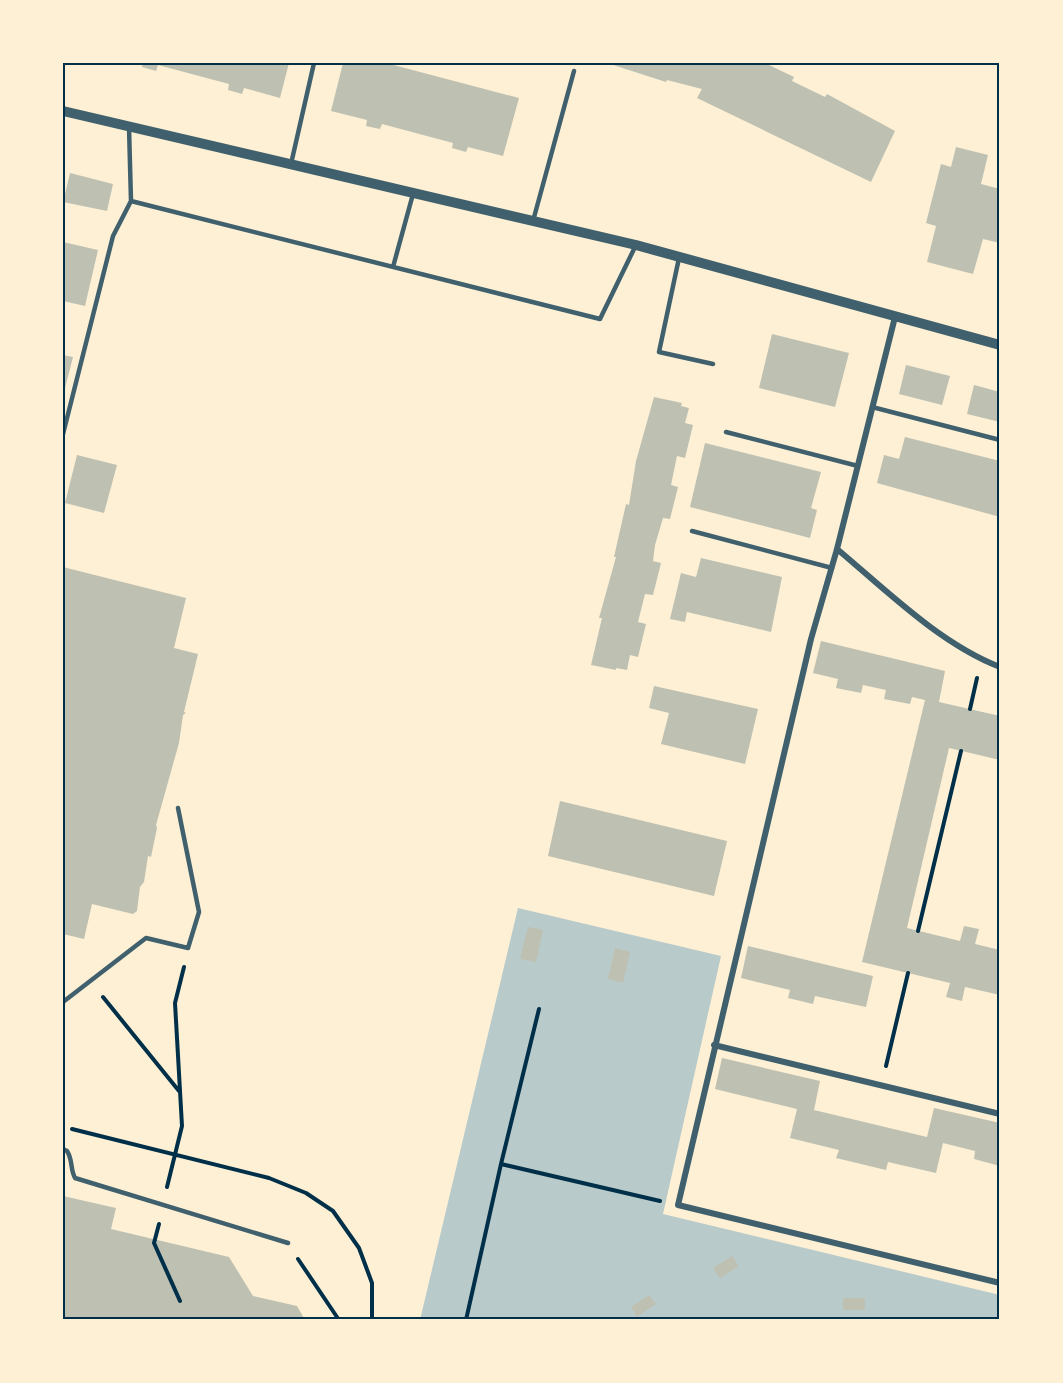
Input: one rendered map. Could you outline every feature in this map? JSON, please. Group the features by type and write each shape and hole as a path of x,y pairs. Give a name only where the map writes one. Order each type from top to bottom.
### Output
{"street":[{"path":"63,112 636,245 1000,345"},
{"path":"895,317 837,549 811,639 678,1205 1000,1283"},
{"path":"837,549 917,617 982,660 1000,667"},
{"path":"714,1045 1000,1114"}],"lane":[{"path":"291,164 314,63"},
{"path":"533,221 574,71"},
{"path":"63,434 113,236 131,201 129,126"},
{"path":"393,267 413,193"},
{"path":"131,201 600,319 636,245"},
{"path":"679,258 659,352 713,364"},
{"path":"872,407 1000,440"},
{"path":"726,432 858,466"},
{"path":"692,531 832,568"},
{"path":"63,1002 146,938 188,948 199,912 178,808"},
{"path":"63,1149 73,1159 72,1172 75,1178 288,1243"}],"path":[{"path":"970,709 982,660"},
{"path":"918,931 961,751"},
{"path":"881,1087 908,973"},
{"path":"166,1191 182,1126 175,1003 181,978"},
{"path":"89,980 180,1093"},
{"path":"466,1320 539,1009"},
{"path":"63,1127 269,1178 306,1193 333,1211 359,1248 372,1283 372,1320"},
{"path":"501,1164 678,1205"},
{"path":"161,1213 154,1243 180,1301"},
{"path":"288,1243 339,1320"}],"shaded area":[{"path":"518,908 721,956 663,1214 1000,1295 1000,1320 420,1320"}],"building":[{"path":"143,63 289,63 280,98 244,88 242,94 228,90 229,84 158,65 156,71 142,67"},
{"path":"343,63 386,63 519,98 503,156 468,147 466,152 452,148 453,143 382,124 380,129 366,126 367,120 331,111"},
{"path":"607,63 765,63 794,77 792,81 825,97 827,94 895,131 871,182 697,98 702,89 667,80 666,82"},
{"path":"956,147 988,155 981,184 1000,189 1000,243 983,239 973,274 927,262 936,226 926,223 941,164 951,167"},
{"path":"70,173 113,184 107,211 63,202"},
{"path":"63,242 98,250 85,306 63,301"},
{"path":"772,334 849,353 835,407 759,388"},
{"path":"63,355 73,357 64,392 63,391"},
{"path":"906,365 950,376 942,405 899,394"},
{"path":"974,385 1000,392 1000,422 967,414"},
{"path":"654,397 682,403 681,406 689,408 685,423 693,425 685,458 677,456 671,485 678,487 670,519 663,518 655,545 653,561 661,563 653,595 645,594 638,622 646,624 638,657 630,655 627,670 616,668 616,670 591,665 602,618 599,618 616,557 614,557 626,504 629,505 636,461"},
{"path":"905,437 1000,461 1000,517 877,483 884,455 899,459"},
{"path":"705,443 821,472 811,508 817,510 810,538 690,507"},
{"path":"77,455 117,465 104,513 65,503"},
{"path":"701,558 782,577 771,632 687,612 685,622 670,619 681,573 696,577"},
{"path":"63,567 186,598 174,648 198,654 184,712 186,713 183,715 179,743 156,825 151,857 148,856 144,882 140,887 137,911 133,914 92,904 84,939 63,934"},
{"path":"821,641 945,671 939,702 1000,716 1000,760 949,748 907,928 960,941 964,926 979,929 975,944 1000,950 1000,995 965,987 962,1001 946,997 950,983 862,962 925,700 912,697 910,704 884,699 886,690 863,685 861,693 836,688 838,679 813,673"},
{"path":"654,686 758,709 745,764 661,744 669,713 649,708"},
{"path":"560,801 727,841 714,896 548,856"},
{"path":"528,927 543,930 536,962 520,959"},
{"path":"748,946 873,976 866,1007 815,996 813,1004 788,998 790,990 741,978"},
{"path":"615,948 630,952 623,983 608,979"},
{"path":"722,1058 820,1081 814,1110 927,1137 934,1108 1000,1123 1000,1166 974,1159 975,1151 943,1143 936,1173 888,1162 886,1170 836,1158 839,1150 790,1138 797,1109 715,1089"},
{"path":"63,1196 116,1208 111,1229 229,1257 253,1296 297,1306 305,1320 63,1320"},
{"path":"732,1256 739,1266 720,1278 713,1268"},
{"path":"649,1295 656,1304 637,1317 631,1307"},
{"path":"843,1298 865,1298 865,1310 843,1310"}]}
